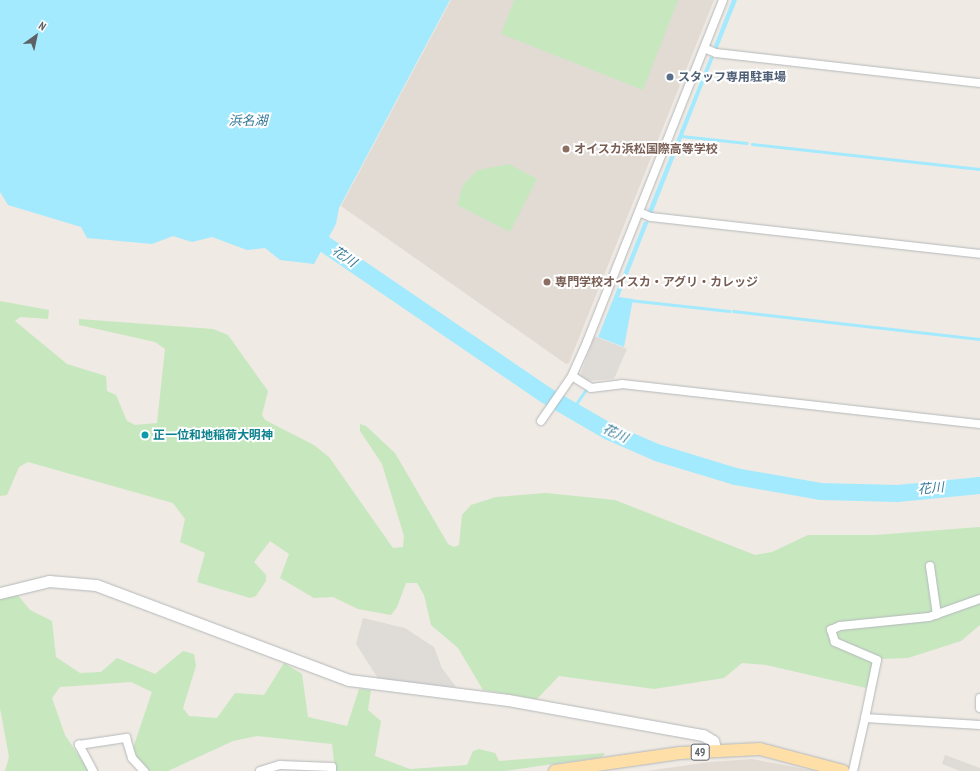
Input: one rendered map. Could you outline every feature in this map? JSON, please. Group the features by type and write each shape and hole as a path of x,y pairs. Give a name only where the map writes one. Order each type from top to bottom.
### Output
{"main road":[{"name":"49","path":"555,771 716,751 768,750 843,771"}],"street":[{"path":"540,421 571,377 639,212 723,0"},
{"path":"704,48 716,53 980,83"},
{"path":"639,212 651,217 980,254"},
{"path":"571,377 591,388 622,384 980,424"},
{"path":"930,566 937,615"},
{"path":"0,593 49,581 96,585 349,680 508,700 703,735 713,741 716,751"},
{"path":"853,771 877,660 835,642 831,630 937,615 980,599"},
{"path":"980,698 980,708"},
{"path":"865,718 980,725"},
{"path":"93,771 79,745 126,738 132,758 144,771"},
{"path":"260,771 280,765 332,767 332,771"}],"shaded area":[{"path":"451,0 714,0 569,363 566,364 341,206"},
{"path":"594,336 627,349 614,379 587,381 580,376"},
{"path":"363,618 405,628 434,647 442,668 456,687 379,680 356,644"},
{"path":"945,755 980,768 980,771 960,771 942,764"},
{"path":"752,759 816,771 646,771 710,762"}],"green space":[{"path":"514,0 678,0 643,90 501,34"},
{"path":"509,164 537,179 510,232 457,205 463,185 478,170"},
{"path":"0,301 49,310 48,319 20,317 15,321 67,364 106,376 107,391 116,395 127,421 135,425 157,423 165,349 155,342 79,325 79,319 213,329 228,335 268,391 262,415 265,420 314,445 329,457 393,548 403,547 404,536 382,464 360,431 360,424 366,426 395,453 448,544 454,547 459,545 462,515 471,505 496,497 546,493 615,500 755,555 772,552 808,535 875,535 980,527 980,625 961,641 908,658 879,659 866,688 766,665 742,663 724,678 654,689 559,676 537,699 483,690 458,648 431,625 424,595 417,583 406,583 397,607 391,615 358,609 333,597 314,598 280,578 289,554 270,541 254,562 266,575 266,581 256,596 250,598 197,582 205,553 180,542 185,519 173,503 28,462 19,467 7,495 0,496"},
{"path":"17,594 30,610 52,621 56,657 80,673 101,672 117,658 155,674 183,651 194,654 196,666 183,708 189,716 217,718 235,693 264,695 284,663 302,674 308,717 347,726 359,689 371,690 368,710 381,721 375,756 410,769 467,765 473,751 479,749 495,753 499,761 605,753 602,757 504,771 335,771 332,744 257,736 233,741 168,771 150,771 139,762 133,748 152,692 131,682 60,687 52,698 65,735 89,771 5,771 9,757 0,708 0,598"}],"water":[{"name":"浜名湖","path":"0,0 450,0 339,208 336,224 314,264 280,260 265,248 247,250 212,237 192,242 173,236 152,244 87,238 81,227 8,205 0,192"},
{"path":"732,0 737,0 717,50 714,46"},
{"path":"710,57 714,57 652,214 648,211"},
{"path":"649,221 619,297 633,299 624,347 598,337 644,222"}],"waterway":[{"path":"681,136 747,143"},
{"path":"752,144 980,169"},
{"name":"花川","path":"307,232 546,395 608,431 656,452 735,476 820,491 897,493 980,485"},
{"path":"629,300 729,311"},
{"path":"733,311 980,339"},
{"path":"572,410 586,389"}],"place":[{"name":"スタッフ専用駐車場","path":"670,77"},
{"name":"オイスカ浜松国際高等学校","path":"566,149"},
{"name":"専門学校オイスカ・アグリ・カレッジ","path":"547,282"},
{"name":"正一位和地稲荷大明神","path":"145,435"}]}
